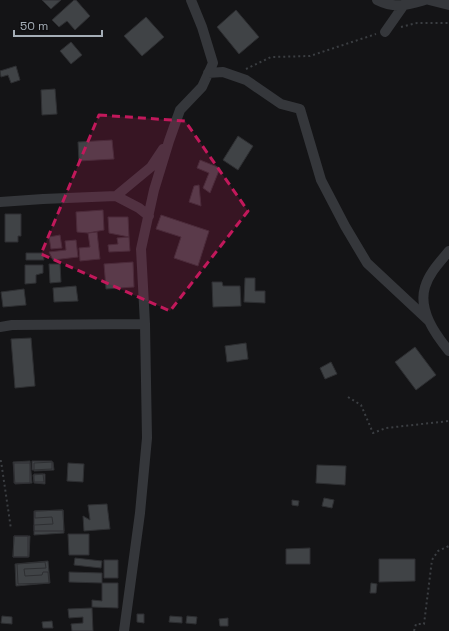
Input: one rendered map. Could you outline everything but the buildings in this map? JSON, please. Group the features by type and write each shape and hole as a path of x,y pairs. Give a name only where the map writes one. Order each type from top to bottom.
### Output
{"street":[{"path":"124,631 140,513 147,438 145,324 141,249 154,190 180,110 202,86 213,63 191,0"},
{"path":"377,0 387,5 425,0"},
{"path":"429,0 449,5"},
{"path":"385,32 406,3"},
{"path":"208,73 223,72 246,80 281,104 300,109 321,180 344,226 367,263 428,320 449,351"},
{"path":"116,196 151,167 169,141"},
{"path":"0,202 116,196 139,208 149,216"},
{"path":"428,320 424,305 425,287 432,273 449,251"},
{"path":"0,327 12,325 145,324"}],"path":[{"path":"233,76 271,57 310,56 352,41 416,23 449,23"},
{"path":"348,397 361,405 373,433 386,428 449,421"},
{"path":"0,461 10,529"},
{"path":"414,631 416,624 424,624 432,560 438,551 449,546"}],"highlighted area":[{"path":"99,115 185,121 248,211 170,311 41,254"}]}
